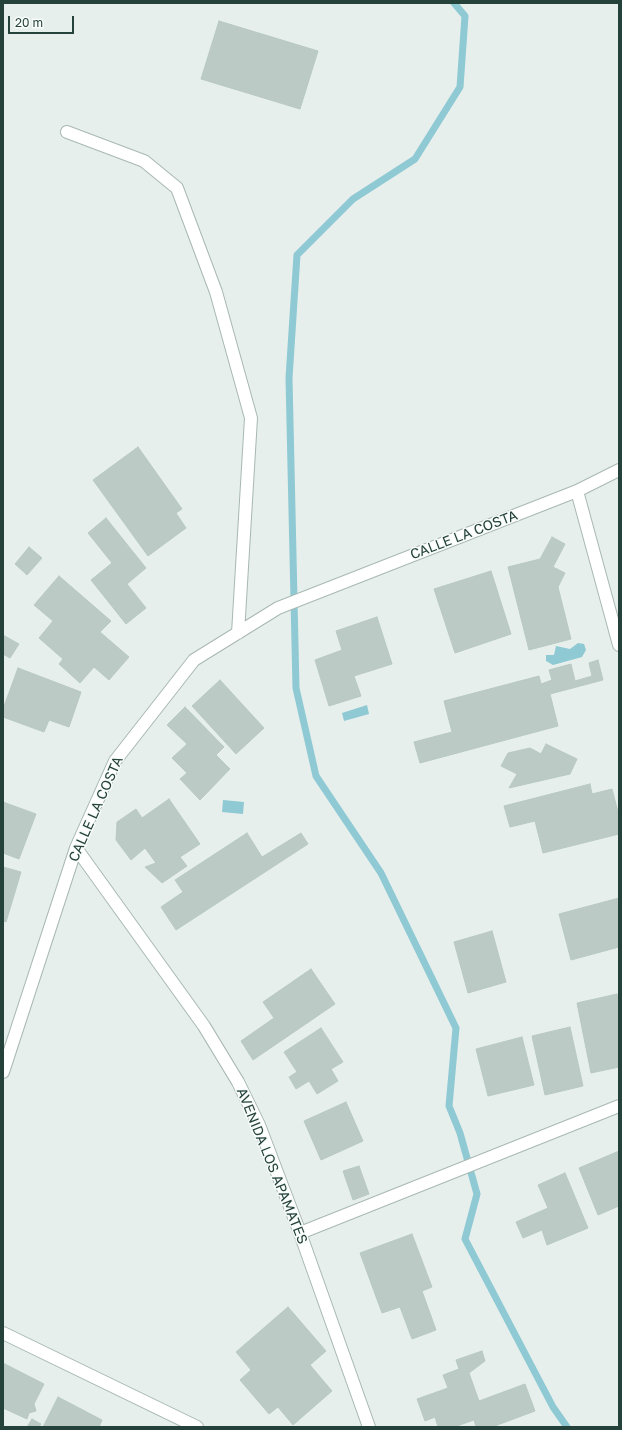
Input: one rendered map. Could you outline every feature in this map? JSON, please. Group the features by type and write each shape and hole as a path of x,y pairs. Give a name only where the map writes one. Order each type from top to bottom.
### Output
{"street":[{"path":"67,132 144,161 177,188 216,292 251,418 238,633"},
{"name":"CALLE LA COSTA","path":"3,1072 76,848 115,761 194,660 278,608 577,491 619,470"},
{"path":"577,491 619,645"},
{"name":"AVENIDA LOS APAMATES","path":"76,848 204,1026 223,1056 258,1125 300,1232 369,1427"},
{"path":"300,1232 619,1106"},
{"path":"3,1334 197,1427"}],"water":[{"path":"578,643 584,644 586,650 582,657 553,665 546,661 546,655 554,655 556,646 570,649"},
{"path":"367,705 369,714 344,721 342,713"},
{"path":"223,800 244,802 243,814 222,812"}],"building":[{"path":"219,21 318,51 300,109 201,79"},
{"path":"138,447 182,509 176,513 186,528 148,556 93,480"},
{"path":"106,518 146,568 127,584 146,608 126,624 91,580 112,563 88,533"},
{"path":"552,537 565,544 553,567 565,573 558,587 571,639 529,650 508,567 540,559"},
{"path":"29,547 42,558 27,575 15,564"},
{"path":"491,571 511,634 455,653 434,589"},
{"path":"59,576 111,621 100,632 129,657 109,680 94,667 80,683 59,664 63,659 39,638 53,621 34,605"},
{"path":"377,617 392,664 354,676 361,696 329,706 315,660 342,650 336,631"},
{"path":"3,635 19,644 10,658 3,654"},
{"path":"598,660 603,680 550,694 558,726 420,763 414,742 452,732 444,701 539,676 541,684 552,680 549,670 571,664 575,681 592,676 589,663"},
{"path":"18,668 81,692 69,727 49,720 44,732 3,717 3,709"},
{"path":"220,680 264,728 236,754 192,706"},
{"path":"185,707 224,747 216,755 230,769 200,800 180,779 187,773 172,758 187,744 167,725"},
{"path":"546,744 577,759 570,774 509,788 517,774 501,766 508,753 530,748 541,754"},
{"path":"590,784 592,794 612,789 619,816 619,834 543,853 535,821 510,827 504,806"},
{"path":"169,799 200,844 180,857 187,866 162,883 145,867 156,863 145,848 131,860 116,840 117,822 136,809 142,818"},
{"path":"3,802 36,814 19,859 3,853"},
{"path":"247,833 262,857 301,833 308,844 176,930 161,907 183,892 175,880"},
{"path":"3,867 21,872 6,922 3,921"},
{"path":"619,898 619,947 571,960 559,914"},
{"path":"492,931 506,982 468,993 454,942"},
{"path":"311,969 335,1004 253,1060 241,1041 274,1018 263,1002"},
{"path":"617,994 619,1004 619,1067 591,1073 577,1003"},
{"path":"570,1027 583,1086 545,1095 532,1036"},
{"path":"321,1028 343,1062 331,1069 338,1081 317,1094 309,1081 296,1089 289,1077 297,1072 284,1052"},
{"path":"522,1037 534,1085 488,1096 476,1049"},
{"path":"346,1102 363,1141 321,1160 304,1121"},
{"path":"619,1151 619,1206 598,1215 579,1168"},
{"path":"359,1166 369,1194 353,1200 343,1171"},
{"path":"565,1173 588,1228 547,1245 542,1230 523,1238 516,1222 548,1208 538,1185"},
{"path":"412,1234 432,1287 422,1291 436,1330 412,1339 400,1307 382,1313 360,1253"},
{"path":"288,1307 326,1351 310,1365 332,1391 293,1425 278,1407 269,1414 240,1380 251,1370 236,1352"},
{"path":"482,1351 485,1361 469,1373 479,1401 525,1384 535,1411 492,1427 476,1427 474,1420 454,1427 438,1427 435,1417 425,1421 417,1399 448,1388 443,1375 459,1369 456,1360"},
{"path":"3,1363 44,1384 34,1404 36,1411 29,1413 27,1419 3,1408"},
{"path":"58,1397 102,1420 99,1427 43,1427"},
{"path":"32,1419 41,1424 39,1427 27,1427"}],"waterway":[{"path":"454,3 465,16 460,87 415,159 353,199 297,255 289,378 296,688 316,776 381,873 456,1028 449,1106 460,1133 477,1194 465,1239 553,1407 567,1427"}]}
